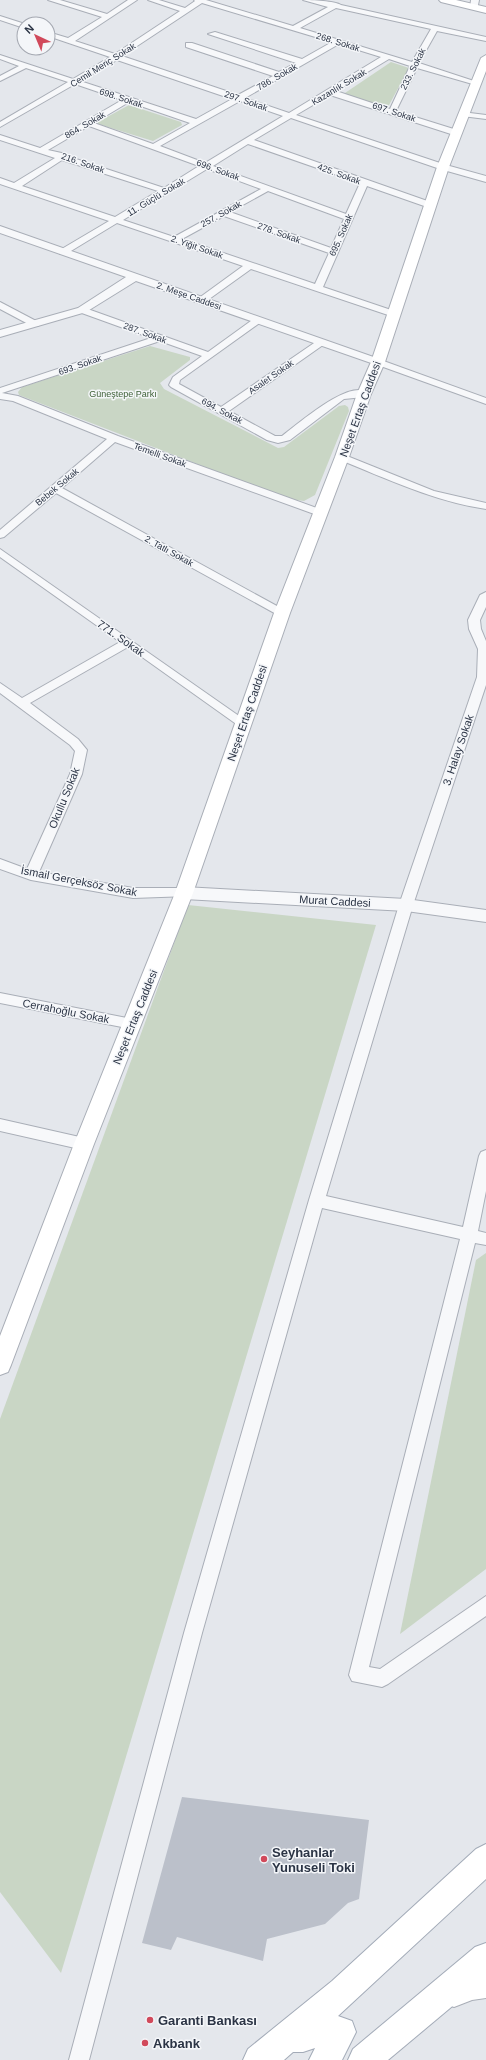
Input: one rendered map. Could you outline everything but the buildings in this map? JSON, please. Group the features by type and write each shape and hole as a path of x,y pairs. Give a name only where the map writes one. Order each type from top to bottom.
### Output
{"main road":[{"path":"444,0 475,4 486,10"},
{"name":"Neşet Ertaş Caddesi","path":"0,1365 84,1144 184,893 282,613 342,457 364,394 378,362 430,205 486,58"},
{"path":"258,2060 342,1992 486,1859"},
{"path":"364,2060 389,2041 486,1958"},
{"path":"436,2001 472,1986 486,1984"},
{"path":"287,2038 303,2037 326,2028 341,2032 326,2060"}],"street":[{"path":"52,0 107,16"},
{"path":"69,41 133,0"},
{"path":"152,0 186,11"},
{"name":"Cemil Meriç Sokak","path":"0,125 116,57 201,0"},
{"name":"268. Sokak","path":"201,0 476,83"},
{"path":"307,0 486,40"},
{"path":"293,29 346,0"},
{"path":"0,18 16,23"},
{"name":"233. Sokak","path":"392,112 414,65 435,28"},
{"path":"212,34 302,62"},
{"name":"297. Sokak","path":"56,37 444,167 486,179"},
{"name":"786. Sokak","path":"153,147 338,42"},
{"path":"189,46 279,75"},
{"name":"698. Sokak","path":"0,57 196,122"},
{"name":"Kazanlık Sokak","path":"290,116 387,57"},
{"path":"0,79 25,66"},
{"name":"697. Sokak","path":"330,92 457,133"},
{"name":"864. Sokak","path":"42,150 127,100"},
{"path":"465,114 486,117"},
{"name":"11. Güçlü Sokak","path":"63,252 290,116"},
{"name":"696. Sokak","path":"88,123 349,218"},
{"name":"216. Sokak","path":"0,137 63,156 165,191"},
{"name":"425. Sokak","path":"248,142 430,205"},
{"path":"15,186 63,156"},
{"name":"2. Yiğit Sokak","path":"0,181 394,314"},
{"name":"695. Sokak","path":"318,288 364,183"},
{"name":"257. Sokak","path":"174,240 268,188"},
{"name":"278. Sokak","path":"224,213 333,252"},
{"name":"2. Meşe Caddesi","path":"0,229 320,343 378,362"},
{"path":"202,300 250,265"},
{"path":"0,334 82,310 134,277"},
{"path":"0,305 35,324"},
{"name":"287. Sokak","path":"82,310 208,355"},
{"name":"694. Sokak","path":"258,320 208,355 176,379 173,383 177,387 271,438 282,439 289,436 342,398 351,394 364,394"},
{"name":"693. Sokak","path":"0,391 159,338"},
{"name":"Asalet Sokak","path":"222,411 320,343"},
{"path":"378,362 486,401"},
{"name":"Temelli Sokak","path":"0,396 15,398 114,438 321,513"},
{"name":"Bebek Sokak","path":"0,535 114,438"},
{"path":"342,457 430,494 463,503 486,506"},
{"name":"2. Tatlı Sokak","path":"55,488 282,613"},
{"name":"771. Sokak","path":"0,552 243,723"},
{"name":"3. Halay Sokak","path":"79,2060 193,1633 317,1200 380,996 406,905 484,677 484,649 474,629 474,620 486,595"},
{"path":"22,704 128,642"},
{"name":"Okullu Sokak","path":"0,687 74,742 82,750 76,774 31,874"},
{"name":"İsmail Gerçeksöz Sokak","path":"0,864 31,874 132,893 184,893"},
{"name":"Murat Caddesi","path":"184,893 406,905 486,916"},
{"name":"Cerrahoğlu Sokak","path":"0,998 132,1024"},
{"path":"0,1125 84,1144"},
{"path":"486,1156 469,1235 358,1675 382,1678 486,1605"},
{"path":"317,1200 486,1239"}],"green space":[{"path":"391,62 409,68 388,107 382,108 342,95"},
{"path":"129,105 181,122 182,125 153,141 98,124 98,122"},
{"name":"Güneştepe Parkı","path":"150,346 190,357 190,360 160,383 164,389 278,448 284,447 339,406 345,405 348,407 349,411 315,495 304,501 288,499 19,395 18,392 22,387"},
{"path":"188,905 376,925 61,1973 0,1892 0,1419"},
{"path":"486,1253 486,1569 400,1634 476,1260"}],"place":[{"name":"Seyhanlar Yunuseli Toki","path":"264,1859"},
{"name":"Garanti Bankası","path":"150,2020"},
{"name":"Akbank","path":"145,2043"}]}
